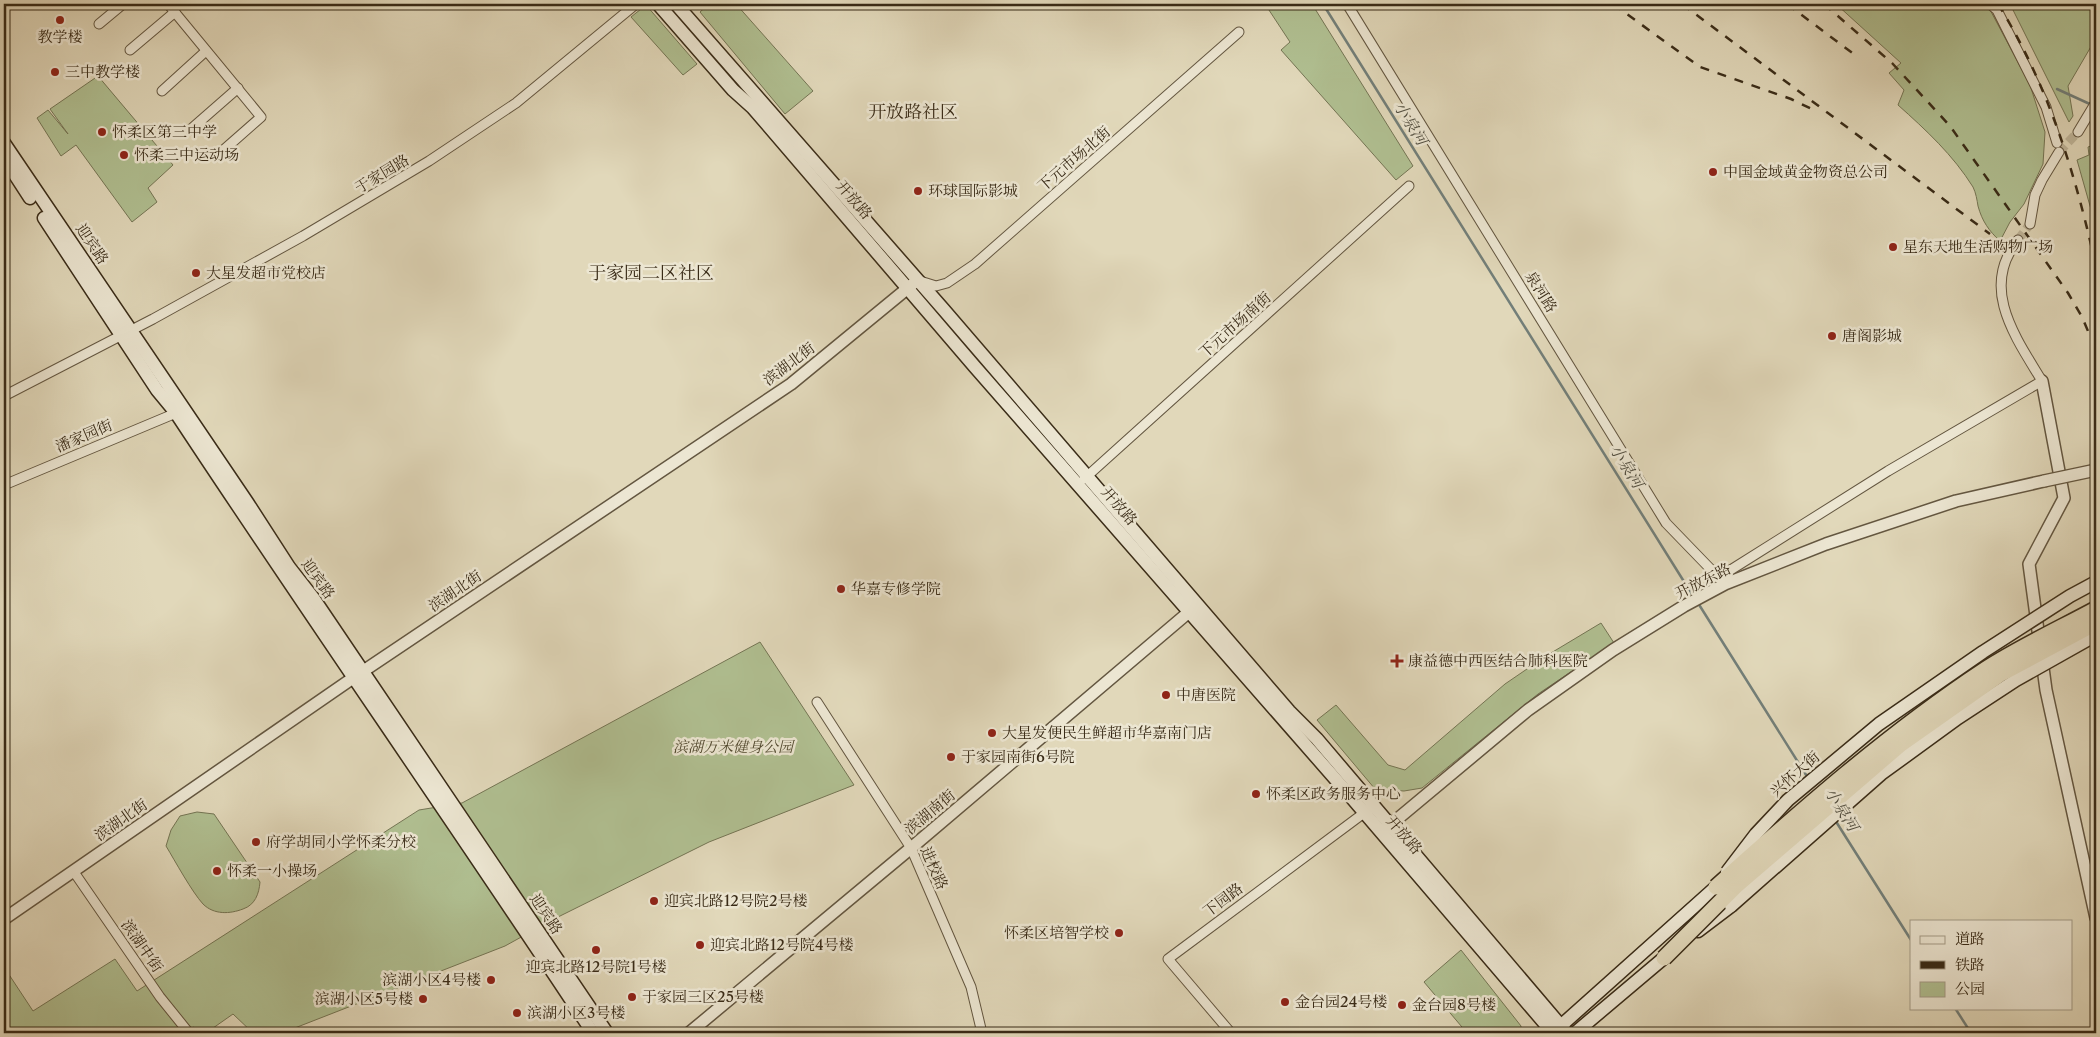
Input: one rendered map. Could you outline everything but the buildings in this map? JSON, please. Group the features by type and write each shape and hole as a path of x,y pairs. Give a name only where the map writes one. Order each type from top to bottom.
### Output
{"highway":[{"path":"1716,887 1794,817 1890,736 1988,668 2096,609"},
{"path":"1664,958 1737,885 1901,744 1999,675 2096,623"}],"main road":[{"name":"开放路","path":"658,4 912,284"},
{"name":"开放路","path":"676,4 912,284 1083,480 1289,711 1317,739 1369,809"},
{"name":"迎宾路","path":"4,143 126,333 157,390 176,413 608,1033"},
{"name":"迎宾路","path":"4,158 289,567 314,599 358,675 434,794 593,1033"},
{"name":"开放路","path":"1083,480 1189,612 1369,809 1558,1031"},
{"name":"兴怀大街","path":"1558,1031 1716,887 1756,834 1788,800 1879,724 1983,652 2070,596 2096,582"},
{"path":"1575,1033 1664,958 1731,906 1881,774 1958,718 2016,680 2096,635"}],"street":[{"path":"99,24 123,4"},
{"path":"168,4 261,117 219,154"},
{"name":"于家园路","path":"4,396 126,333 302,236 428,161 516,103 636,4"},
{"name":"泉河路","path":"1347,4 1666,523 1720,587"},
{"path":"1990,4 1997,10 2046,107 2057,143"},
{"path":"130,50 175,12"},
{"name":"下元市场北街","path":"912,284 936,286 947,283 975,264 1240,32"},
{"path":"162,91 206,50"},
{"path":"190,130 238,88"},
{"path":"2078,132 2096,102"},
{"path":"2030,224 2035,196 2042,180 2059,152"},
{"name":"下元市场南街","path":"1083,480 1410,186"},
{"path":"2018,240 2010,250 2003,272 2001,299 2010,328 2042,381 2064,498 2029,564 2046,690 2096,918"},
{"name":"滨湖北街","path":"4,919 358,675 791,384 912,284"},
{"path":"1720,587 1729,571 1888,471 2042,381"},
{"name":"潘家园街","path":"4,485 176,413"},
{"name":"开放东路","path":"1386,829 1528,710 1613,650 1684,606 1720,587 1826,544 1948,504 2096,470"},
{"name":"滨湖南街","path":"689,1033 1189,612"},
{"name":"进校路","path":"817,702 911,848 971,987 982,1033"},
{"name":"下园路","path":"1231,1033 1168,959 1369,809"},
{"name":"滨湖中街","path":"74,872 160,997 189,1033"}],"green space":[{"path":"709,4 736,4 813,91 785,114 700,12"},
{"path":"1265,4 1312,4 1413,166 1396,180 1281,50 1290,42"},
{"path":"1836,4 1987,4 2030,85 2045,132 2043,164 2024,204 2010,222 2000,241 1984,221 1974,189 1957,164 1898,105 1904,90 1889,73 1901,63"},
{"path":"2010,4 2096,4 2096,38 2068,86 2073,116 2069,122"},
{"path":"646,5 697,64 683,75 631,17"},
{"name":"怀柔三中运动场","path":"98,76 173,165 148,188 157,202 132,222 76,145 61,156 37,118 48,110 68,134 50,109"},
{"path":"2096,144 2096,227 2077,160 2089,155 2088,147"},
{"path":"1601,623 1614,643 1538,694 1422,788 1404,791 1375,789 1317,720 1336,705 1388,765 1405,770 1505,684 1546,656"},
{"name":"滨湖万米健身公园","path":"760,642 854,785 709,842 554,919 505,946 282,1033 253,1033 233,1014 206,1033 198,1033 194,1027 184,1033 4,1033 4,967 33,1011 115,959 137,991 419,810 462,803"},
{"name":"怀柔一小操场","path":"197,812 214,814 260,882 256,899 251,905 228,913 217,912 207,908 194,892 166,846 171,830 180,816"},
{"path":"1461,950 1521,1026 1521,1033 1467,1033 1424,982"}],"waterway":[{"name":"小泉河","path":"1323,4 1693,596"},
{"path":"2057,89 2092,105"},
{"name":"小泉河","path":"1698,603 1808,778"},
{"name":"小泉河","path":"1835,820 1910,938"},
{"name":"小泉河","path":"1956,1010 1971,1033"}],"tunnel":[{"path":"2059,152 2078,132"},
{"path":"2018,240 2030,224"}],"railway":[{"path":"1613,4 1700,67 1791,99 1818,112"},
{"path":"1682,4 1990,234"},
{"path":"1787,4 1859,58"},
{"path":"1824,4 1892,63 1950,126 2068,293 2082,317 2096,350"},
{"path":"1998,4 2016,34 2046,98 2069,164 2096,267"}],"place":[{"name":"教学楼","path":"60,20"},
{"name":"三中教学楼","path":"55,72"},
{"name":"怀柔区第三中学","path":"102,132"},
{"name":"怀柔三中运动场","path":"124,155"},
{"name":"中国金域黄金物资总公司","path":"1713,172"},
{"name":"环球国际影城","path":"918,191"},
{"name":"星东天地生活购物广场","path":"1893,247"},
{"name":"大星发超市党校店","path":"196,273"},
{"name":"唐阁影城","path":"1832,336"},
{"name":"华嘉专修学院","path":"841,589"},
{"name":"康益德中西医结合肺科医院","path":"1397,661"},
{"name":"中唐医院","path":"1166,695"},
{"name":"大星发便民生鲜超市华嘉南门店","path":"992,733"},
{"name":"于家园南街6号院","path":"951,757"},
{"name":"怀柔区政务服务中心","path":"1256,794"},
{"name":"府学胡同小学怀柔分校","path":"256,842"},
{"name":"怀柔一小操场","path":"217,871"},
{"name":"迎宾北路12号院2号楼","path":"654,901"},
{"name":"怀柔区培智学校","path":"1119,933"},
{"name":"迎宾北路12号院4号楼","path":"700,945"},
{"name":"迎宾北路12号院1号楼","path":"596,950"},
{"name":"滨湖小区4号楼","path":"491,980"},
{"name":"于家园三区25号楼","path":"632,997"},
{"name":"滨湖小区5号楼","path":"423,999"},
{"name":"金台园24号楼","path":"1285,1002"},
{"name":"金台园8号楼","path":"1402,1005"},
{"name":"滨湖小区3号楼","path":"517,1013"}],"district":[{"name":"开放路社区","path":"913,112"},
{"name":"于家园二区社区","path":"651,273"}]}
